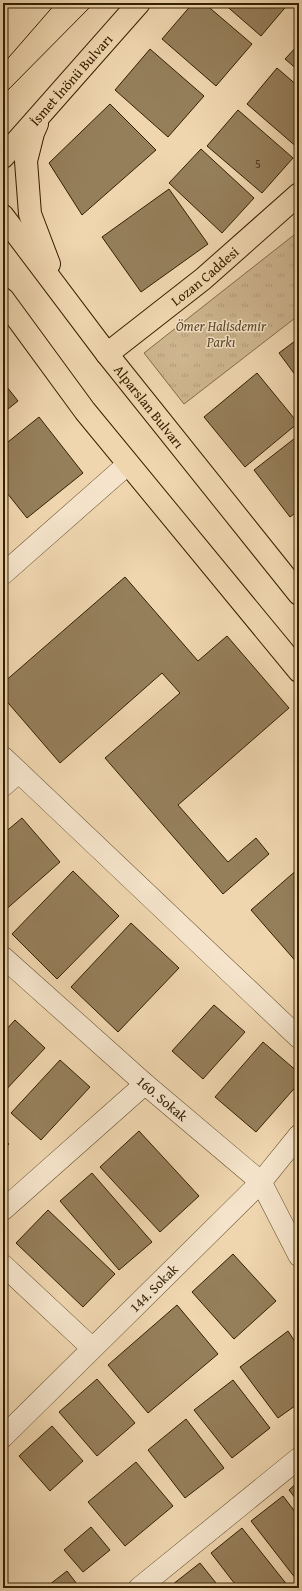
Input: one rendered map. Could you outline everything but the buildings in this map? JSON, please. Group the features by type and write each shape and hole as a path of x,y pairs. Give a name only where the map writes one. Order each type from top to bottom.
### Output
{"main road":[{"name":"İsmet İnönü Bulvarı","path":"3,157 139,3"},
{"path":"40,116 33,133 26,161 30,214 62,293"},
{"name":"Lozan Caddesi","path":"107,354 203,279 299,194"},
{"name":"Alparslan Bulvarı","path":"3,216 107,354 299,594"},
{"path":"7,307 85,411 299,671"}],"street":[{"path":"3,574 128,464"},
{"path":"3,756 299,1038"},
{"path":"3,786 19,772"},
{"name":"160. Sokak","path":"3,957 145,1084 261,1182 299,1256"},
{"path":"3,1210 145,1084"},
{"name":"144. Sokak","path":"3,1437 261,1182 299,1135"},
{"path":"3,1265 92,1348"},
{"path":"139,1588 299,1458"}],"green space":[{"name":"Ömer Halisdemir Parkı","path":"299,231 299,315 184,404 144,353"}],"tram line":[{"path":"3,64 56,3"},
{"path":"3,95 94,3"}]}
